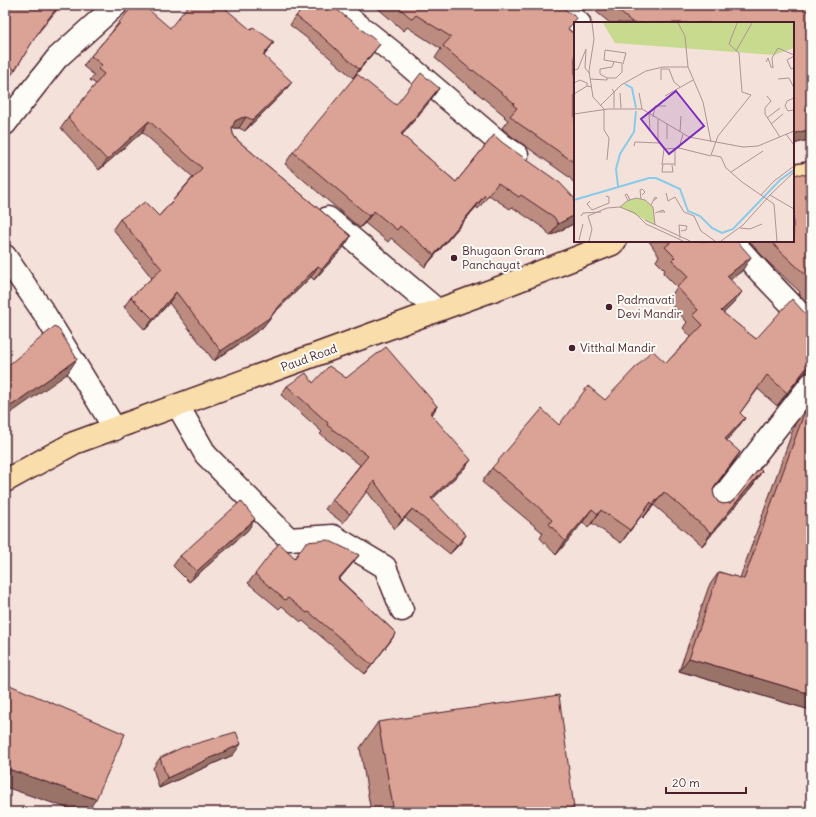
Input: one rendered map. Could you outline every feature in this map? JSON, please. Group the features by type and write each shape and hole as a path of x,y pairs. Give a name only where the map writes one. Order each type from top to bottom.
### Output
{"main road":[{"path":"794,176 811,173"},
{"name":"Paud Road","path":"5,481 74,444 504,286 612,242"}],"street":[{"path":"5,124 57,58 116,5"},
{"path":"334,5 395,54 502,145 535,168"},
{"path":"555,5 578,22"},
{"path":"316,207 437,310"},
{"path":"733,242 811,326"},
{"path":"5,256 44,313 115,429"},
{"path":"716,505 811,384"},
{"path":"178,406 206,455 289,539 333,536 385,567 402,610"}],"building":[{"path":"5,5 59,5 41,28 15,70 5,61"},
{"path":"134,5 143,5 170,28 189,5 221,5 251,30 253,27 274,42 263,55 292,82 253,120 246,117 235,121 232,128 233,134 236,139 351,236 322,269 318,266 269,318 221,351 176,292 153,319 131,297 162,269 120,219 145,202 159,216 202,168 149,121 107,160 68,118 104,74 98,69 102,65 91,56"},
{"path":"306,5 331,5 380,44 359,69 296,16"},
{"path":"396,5 559,5 577,18 568,29 574,34 574,162 510,116 517,108 513,105 514,103 473,70 472,71 443,46 451,37 416,15 412,19"},
{"path":"611,5 811,5 811,129 794,134 794,22 632,22"},
{"path":"421,73 439,88 401,134 456,182 494,135 560,183 574,198 574,216 558,224 554,217 521,195 519,197 498,183 487,197 485,195 434,255 400,226 397,230 374,211 369,216 293,152 357,74 396,105"},
{"path":"798,174 811,174 811,284 808,281 810,279 772,242 794,242 794,176"},
{"path":"669,242 738,242 751,257 727,276 742,292 721,311 756,339 792,299 811,320 811,362 787,393 767,375 740,413 745,418 725,439 740,452 716,484 713,490 714,496 718,502 723,504 730,503 735,499 759,469 762,471 711,533 664,492 653,504 651,502 630,530 601,510 598,514 592,509 565,541 549,524 552,520 492,468 542,409 559,425 588,386 605,400 652,350 666,363 703,325 693,315 698,310 677,287 689,276 672,260 675,257 665,247 670,243"},
{"path":"55,326 60,331 77,359 5,410 5,368"},
{"path":"386,347 437,406 430,413 471,460 431,498 466,535 457,545 412,509 402,520 374,481 350,514 332,500 368,456 327,425 328,423 287,386 306,373 313,383 329,366 346,378"},
{"path":"811,403 811,694 689,658 719,572 744,579 805,411"},
{"path":"241,501 255,519 197,571 180,556"},
{"path":"328,540 359,555 338,579 396,633 372,665 309,612 307,613 288,598 285,600 255,574 279,543 295,558 306,542"},
{"path":"5,683 125,734 96,799 5,768"},
{"path":"559,695 574,808 546,812 394,812 378,722"},
{"path":"236,732 241,744 167,778 160,758 181,748"}],"place":[{"name":"Bhugaon Gram Panchayat","path":"454,258"},
{"name":"Padmavati Devi Mandir","path":"609,307"},
{"name":"Vitthal Mandir","path":"572,348"}]}
